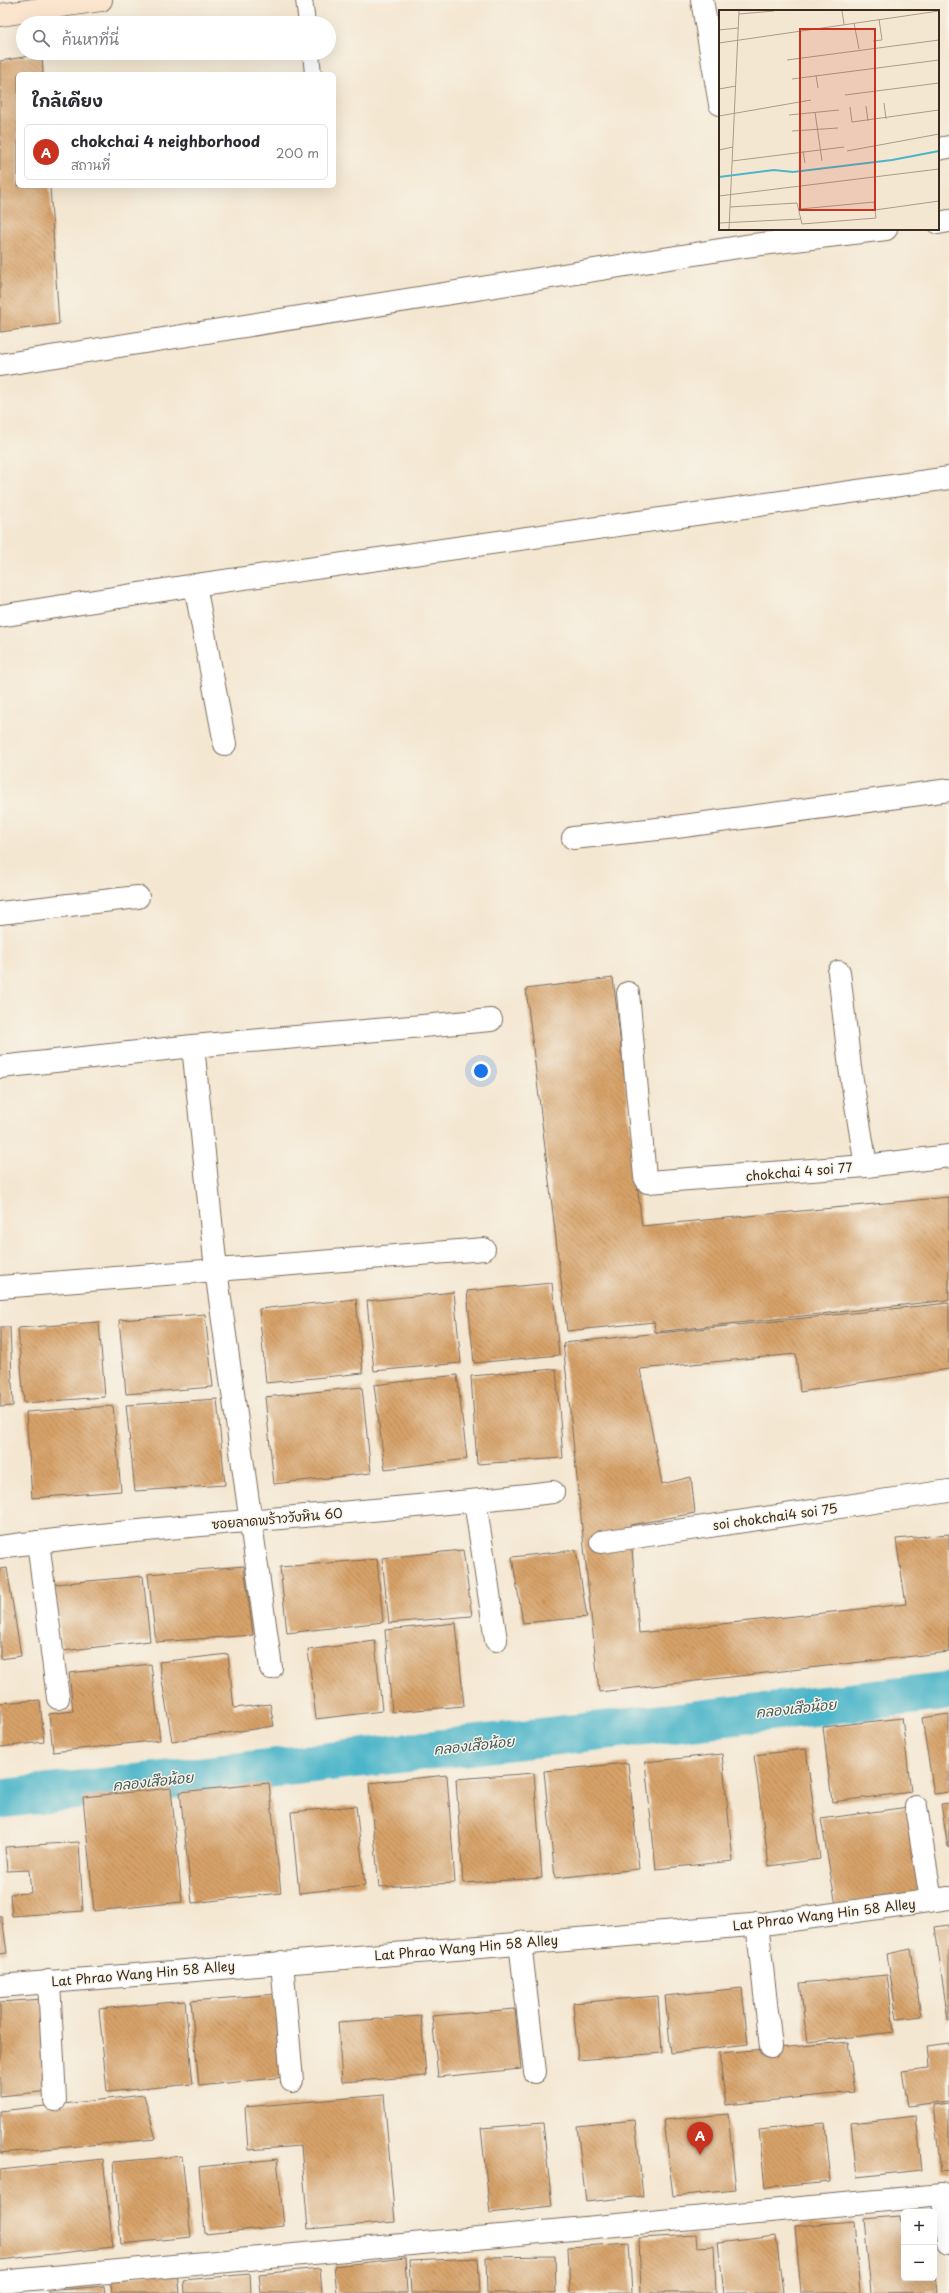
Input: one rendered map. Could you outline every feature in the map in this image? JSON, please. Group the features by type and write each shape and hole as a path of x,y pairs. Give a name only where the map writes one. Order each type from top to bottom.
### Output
{"street":[{"path":"0,15 101,0"},
{"path":"702,0 719,98"},
{"path":"939,149 949,147"},
{"path":"939,223 949,221"},
{"path":"0,365 744,238 870,230"},
{"path":"0,616 195,585 949,478"},
{"path":"195,585 225,744"},
{"path":"573,838 676,827 949,790"},
{"path":"0,913 138,897"},
{"path":"839,972 850,1068 866,1166"},
{"name":"chokchai 4 soi 77","path":"628,993 646,1177 648,1182 866,1166 949,1156"},
{"path":"0,1067 193,1046 491,1020"},
{"path":"193,1046 216,1270 271,1668"},
{"path":"0,1287 484,1249"},
{"name":"soi chokchai4 soi 75","path":"601,1542 949,1490"},
{"name":"ซอยลาดพร้าววังหิน 60","path":"0,1547 251,1519 475,1501 554,1492"},
{"path":"475,1501 496,1640"},
{"path":"38,1542 58,1698"},
{"path":"916,1807 940,1899"},
{"name":"Lat Phrao Wang Hin 58 Alley","path":"0,1986 758,1923 940,1899"},
{"path":"758,1923 771,2046"},
{"path":"520,1942 535,2072"},
{"path":"282,1962 292,2081"},
{"path":"49,1981 55,2100"},
{"path":"0,2282 942,2195 949,2242"}],"lane":[{"path":"304,0 306,16"},
{"path":"312,60 313,72"}],"building":[{"path":"16,58 16,60 42,60 43,72 16,72 16,188 50,188 59,324 0,332 0,61"},
{"path":"613,978 642,1226 949,1197 949,1300 655,1332 654,1322 567,1331 526,989"},
{"path":"552,1283 559,1355 474,1363 467,1291"},
{"path":"454,1292 461,1363 374,1371 367,1301"},
{"path":"356,1299 363,1373 266,1383 259,1309"},
{"path":"949,1303 949,1369 800,1392 796,1354 640,1369 662,1484 691,1477 695,1513 630,1525 639,1633 906,1604 896,1539 949,1534 949,1652 599,1692 563,1343"},
{"path":"205,1314 213,1387 126,1394 119,1320"},
{"path":"99,1322 105,1397 24,1403 18,1328"},
{"path":"0,1327 10,1327 13,1406 0,1407"},
{"path":"556,1369 563,1458 477,1464 471,1376"},
{"path":"457,1375 467,1459 385,1469 374,1385"},
{"path":"362,1387 371,1473 274,1484 265,1397"},
{"path":"217,1399 225,1485 135,1491 126,1405"},
{"path":"113,1406 121,1491 32,1498 26,1412"},
{"path":"463,1550 472,1616 389,1623 382,1558"},
{"path":"576,1550 587,1617 523,1623 512,1557"},
{"path":"377,1559 383,1622 287,1633 280,1567"},
{"path":"244,1566 253,1635 156,1642 148,1574"},
{"path":"7,1568 21,1656 0,1659 0,1569"},
{"path":"143,1576 150,1641 62,1651 55,1584"},
{"path":"456,1623 464,1706 392,1712 385,1630"},
{"path":"375,1641 382,1711 316,1719 308,1650"},
{"path":"228,1654 234,1708 270,1704 274,1726 172,1741 159,1662"},
{"path":"151,1664 160,1740 53,1752 49,1714 73,1711 69,1673"},
{"path":"40,1700 44,1742 0,1747 0,1703"},
{"path":"949,1714 949,1792 934,1794 922,1718"},
{"path":"902,1718 911,1792 832,1802 823,1727"},
{"path":"806,1749 820,1859 769,1866 754,1755"},
{"path":"722,1754 733,1861 656,1869 645,1762"},
{"path":"628,1763 639,1869 555,1878 544,1771"},
{"path":"534,1773 542,1878 463,1883 456,1779"},
{"path":"447,1775 455,1883 379,1887 369,1783"},
{"path":"269,1783 281,1893 192,1903 180,1792"},
{"path":"171,1788 182,1902 94,1911 83,1797"},
{"path":"949,1803 949,1847 948,1847 941,1804"},
{"path":"356,1806 365,1886 299,1893 291,1812"},
{"path":"908,1807 920,1892 836,1905 821,1819"},
{"path":"79,1842 83,1911 12,1916 10,1894 31,1893 29,1870 7,1871 5,1847"},
{"path":"2,1916 7,1953 0,1954 0,1917"},
{"path":"949,1925 949,2021 948,2021 935,1927"},
{"path":"911,1949 921,2016 897,2019 887,1954"},
{"path":"887,1975 894,2032 807,2042 800,1983"},
{"path":"742,1988 748,2044 671,2053 665,1996"},
{"path":"278,1994 285,2077 199,2086 191,2001"},
{"path":"658,1996 662,2053 578,2060 573,2003"},
{"path":"43,1999 50,2091 0,2096 0,2002"},
{"path":"185,2001 193,2084 107,2092 99,2009"},
{"path":"515,2009 521,2069 438,2077 432,2016"},
{"path":"421,2016 426,2076 342,2082 338,2022"},
{"path":"848,2042 855,2092 726,2105 719,2053"},
{"path":"949,2043 949,2101 908,2106 902,2071 929,2068 927,2046"},
{"path":"144,2095 156,2139 0,2153 0,2111"},
{"path":"384,2095 395,2222 308,2229 301,2146 248,2150 245,2107"},
{"path":"949,2103 949,2171 941,2172 933,2105"},
{"path":"728,2114 736,2190 673,2196 664,2120"},
{"path":"916,2116 922,2170 857,2177 851,2123"},
{"path":"635,2120 643,2196 586,2202 577,2126"},
{"path":"543,2123 552,2206 490,2213 481,2128"},
{"path":"825,2123 831,2182 765,2188 759,2130"},
{"path":"182,2156 191,2237 121,2244 113,2162"},
{"path":"103,2159 113,2247 0,2260 0,2170"},
{"path":"277,2159 284,2226 205,2234 199,2167"},
{"path":"900,2216 901,2281 937,2281 938,2292 871,2293 864,2219"},
{"path":"854,2221 860,2293 801,2293 795,2226"},
{"path":"696,2235 697,2247 714,2246 716,2293 641,2293 639,2238"},
{"path":"776,2236 783,2293 724,2293 718,2243"},
{"path":"629,2243 632,2293 570,2293 568,2247"},
{"path":"555,2256 556,2293 487,2293 486,2257"},
{"path":"405,2258 407,2293 337,2293 334,2266"},
{"path":"478,2258 480,2293 411,2293 409,2261"},
{"path":"320,2268 322,2293 261,2293 259,2274"},
{"path":"178,2271 180,2293 112,2293 110,2278"},
{"path":"250,2274 251,2293 185,2293 184,2280"},
{"path":"104,2286 105,2293 48,2293 48,2291"}],"waterway":[{"name":"คลองเสือน้อย","path":"0,1799 949,1691"}],"place":[{"name":"chokchai 4 neighborhood","path":"700,2155"}]}
